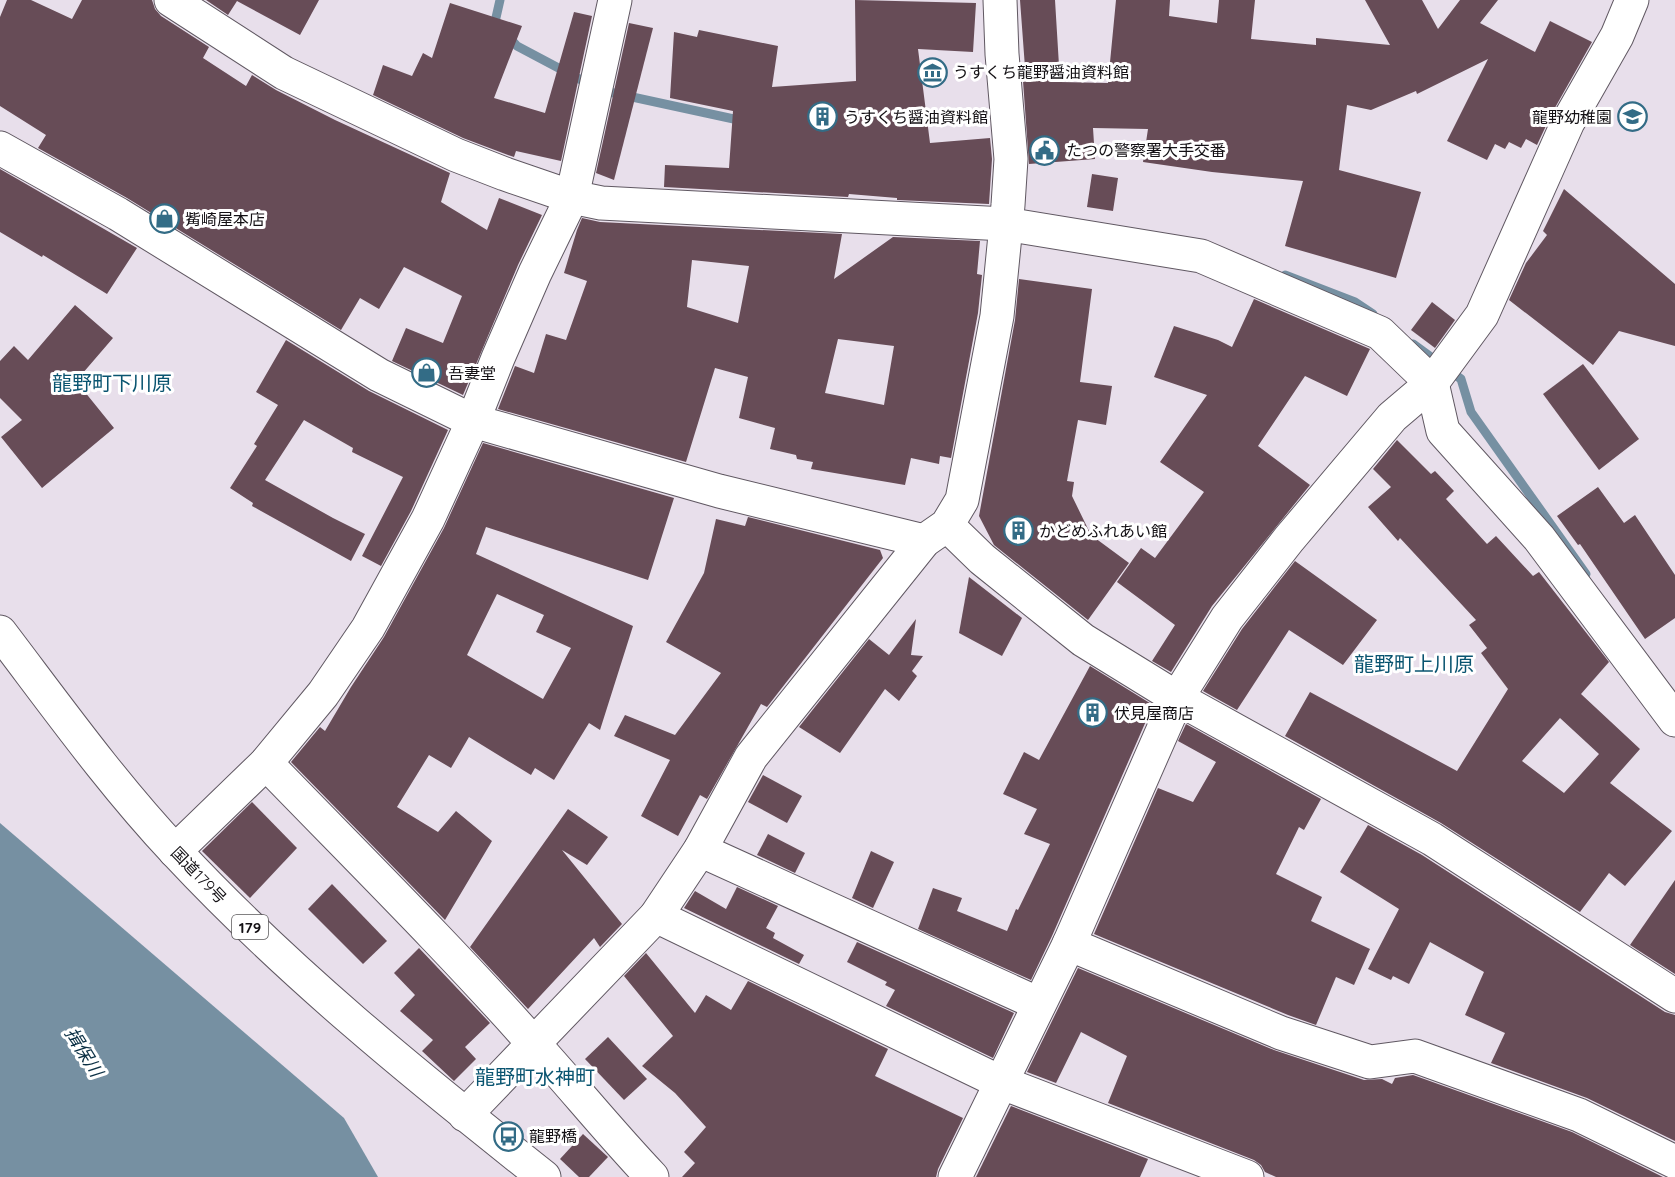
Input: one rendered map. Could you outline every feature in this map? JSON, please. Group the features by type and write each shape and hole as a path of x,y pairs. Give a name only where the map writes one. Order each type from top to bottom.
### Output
{"main road":[{"path":"171,0 284,73 456,155 572,197 613,203 1006,215 1201,256 1380,333 1432,383 1443,431 1539,538 1675,720"},
{"path":"175,851 266,763 322,694 368,628 428,519 473,421 502,348 572,197 615,0"},
{"path":"465,1115 656,916 699,850 751,757 962,500 997,316 1011,159 1000,0"},
{"path":"955,1177 1070,944 1177,698 1227,618 1289,539 1392,417 1432,383 1482,315 1568,122 1617,36 1632,0"},
{"path":"0,148 118,214 379,375 473,421 719,490 936,533 982,559 1083,640 1177,698 1432,839 1675,996"},
{"name":"国道179号","path":"0,632 102,767 175,851 235,913 315,988 465,1115 544,1177"},
{"path":"266,763 534,1044 619,1143 652,1177"},
{"path":"699,850 1039,1004"},
{"path":"656,916 1000,1082 1247,1177"},
{"path":"1070,944 1281,1033 1370,1062 1415,1056 1579,1115 1675,1162"}],"water":[{"name":"揖保川","path":"0,823 344,1118 378,1177 0,1177"}],"building":[{"path":"7,0 31,0 72,19 82,0 152,0 161,16 209,47 203,58 246,86 252,75 335,120 450,173 441,202 487,230 499,198 542,215 518,265 463,395 392,361 406,328 443,343 462,296 404,267 379,309 360,298 341,330 127,198 38,148 46,135 0,106 0,17"},
{"path":"206,0 319,0 300,35 237,1 228,15"},
{"path":"855,0 976,3 973,52 918,49 930,143 990,138 992,159 989,204 897,200 897,198 849,194 848,197 664,187 665,165 729,168 733,111 670,98 674,32 697,37 699,30 778,46 772,87 856,81"},
{"path":"1020,0 1055,0 1060,82 1108,83 1116,0 1170,0 1169,16 1217,23 1219,0 1255,0 1251,39 1316,45 1316,38 1390,45 1365,0 1422,0 1438,29 1460,0 1498,0 1480,23 1535,52 1550,21 1592,42 1552,113 1537,145 1526,139 1521,148 1509,142 1505,149 1495,144 1487,160 1447,141 1488,59 1417,94 1416,91 1371,110 1347,105 1339,170 1421,192 1396,278 1285,246 1303,181 1143,162 1148,129 1093,128 1095,159 1029,164"},
{"path":"450,3 522,26 494,98 545,113 574,12 592,16 561,161 516,151 514,157 511,156 463,138 373,95 383,65 412,76 423,53 432,58"},
{"path":"629,23 653,28 614,180 596,173"},
{"path":"0,169 137,248 107,294 0,232"},
{"path":"1092,174 1118,178 1113,211 1087,207"},
{"path":"1564,189 1675,284 1675,346 1619,331 1593,365 1509,300 1526,263 1547,235 1543,231"},
{"path":"582,218 600,222 842,234 834,279 893,237 980,241 977,274 982,275 978,313 951,458 940,456 939,464 911,458 905,485 811,469 813,462 770,449 775,428 739,418 748,377 715,368 686,462 498,409 515,366 534,373 546,334 566,340 587,281 564,273","holes":["692,260 749,266 738,323 687,307","838,339 894,346 884,405 825,393"]},
{"path":"1019,279 1092,289 1080,382 1112,386 1106,425 1078,420 1067,481 1074,482 1072,496 1091,535 1129,563 1088,620 994,545 979,516 1015,320"},
{"path":"1254,299 1370,349 1347,396 1305,376 1258,446 1310,485 1212,606 1171,672 1152,661 1175,625 1117,582 1141,548 1155,558 1204,492 1160,462 1207,395 1154,377 1174,326 1218,340 1232,347"},
{"path":"1432,302 1455,320 1435,348 1411,330"},
{"path":"75,305 113,338 76,381 114,428 42,488 1,437 22,420 0,398 0,361 14,346 28,360"},
{"path":"286,340 369,391 448,430 411,511 381,566 362,556 403,477 352,452 353,448 304,420 265,480 365,534 351,561 252,506 253,503 230,488 257,446 254,444 278,405 256,392"},
{"path":"1583,364 1639,439 1599,470 1543,394"},
{"path":"1397,440 1431,474 1435,471 1454,491 1446,499 1487,544 1496,536 1533,576 1539,572 1609,662 1581,694 1640,749 1610,783 1672,831 1625,886 1609,873 1580,912 1441,823 1285,736 1310,692 1457,771 1508,689 1481,653 1487,648 1469,625 1476,620 1400,538 1398,541 1368,507 1391,487 1373,469","holes":["1560,718 1599,754 1564,793 1522,761"]},
{"path":"483,443 674,498 648,580 486,527 476,554 633,626 600,730 589,723 554,780 535,768 531,775 469,737 451,768 429,755 397,807 438,832 456,811 492,841 445,920 291,762 320,727 325,731 384,637 444,528","holes":["497,594 544,615 536,632 571,648 543,699 467,655"]},
{"path":"1598,487 1624,523 1635,515 1675,575 1675,618 1645,639 1580,544 1578,545 1557,516"},
{"path":"748,517 880,550 883,558 767,707 761,704 707,799 700,795 678,836 641,816 670,760 614,736 625,715 675,735 721,673 666,642 704,573 716,519 745,526"},
{"path":"1295,561 1377,620 1343,665 1289,630 1237,710 1203,691 1242,629"},
{"path":"969,577 1022,618 1002,656 959,633"},
{"path":"916,619 911,655 923,656 912,671 917,676 899,701 885,689 840,753 799,727 869,639 889,655"},
{"path":"1090,666 1153,705 1031,980 918,929 933,888 962,898 957,911 1007,931 1050,844 1024,834 1037,809 1003,794 1024,752 1039,760"},
{"path":"1186,724 1321,799 1304,830 1299,827 1276,874 1322,897 1311,921 1370,949 1354,985 1336,977 1316,1025 1094,934 1158,788 1193,802 1216,762 1178,741"},
{"path":"763,775 802,796 787,823 748,802"},
{"path":"252,802 297,848 250,898 202,851"},
{"path":"568,809 608,837 587,865 562,850 622,924 600,947 594,938 528,1009 470,947"},
{"path":"1368,825 1422,855 1665,1012 1675,1015 1675,1141 1587,1098 1491,1063 1505,1033 1465,1015 1484,972 1430,942 1409,984 1393,976 1391,980 1368,969 1399,909 1340,872"},
{"path":"768,834 805,853 795,873 757,855"},
{"path":"871,851 894,862 873,908 852,898"},
{"path":"1675,880 1675,974 1630,945"},
{"path":"332,884 387,941 363,964 308,909"},
{"path":"737,887 778,906 766,928 775,933 773,938 804,955 799,964 684,908 695,891 726,909"},
{"path":"857,942 1014,1013 993,1058 886,1006 895,990 885,985 887,982 847,962"},
{"path":"419,948 490,1023 465,1047 476,1059 454,1081 422,1051 433,1040 400,1011 415,995 394,973"},
{"path":"646,953 695,1013 706,995 731,1010 748,981 888,1049 875,1076 963,1118 936,1177 682,1177 695,1163 684,1152 706,1127 675,1093 642,1066 673,1036 624,976"},
{"path":"1078,968 1274,1050 1364,1080 1382,1079 1392,1084 1395,1078 1413,1075 1572,1132 1663,1177 1276,1177 1265,1172 1254,1160 1108,1103 1127,1056 1081,1032 1056,1083 1027,1072"},
{"path":"608,1037 647,1079 624,1100 585,1059"},
{"path":"1011,1106 1148,1159 1140,1177 976,1177"},
{"path":"583,1134 608,1157 589,1177 579,1177 560,1159"}],"waterway":[{"path":"499,26 495,22 500,0"},
{"path":"508,36 517,46 600,90 743,121"},
{"path":"1285,275 1355,302 1373,314"},
{"path":"1413,344 1461,379 1471,412 1586,574"}],"place":[{"name":"うすくち龍野醤油資料館","path":"932,72"},
{"name":"うすくち醤油資料館","path":"823,117"},
{"name":"龍野幼稚園","path":"1633,117"},
{"name":"たつの警察署大手交番","path":"1045,150"},
{"name":"觜崎屋本店","path":"164,219"},
{"name":"吾妻堂","path":"427,373"},
{"name":"かどめふれあい館","path":"1018,531"},
{"name":"伏見屋商店","path":"1093,713"},
{"name":"龍野橋","path":"508,1136"}],"district":[{"name":"龍野町下川原","path":"112,382"},
{"name":"龍野町上川原","path":"1414,663"},
{"name":"龍野町水神町","path":"535,1076"}]}
